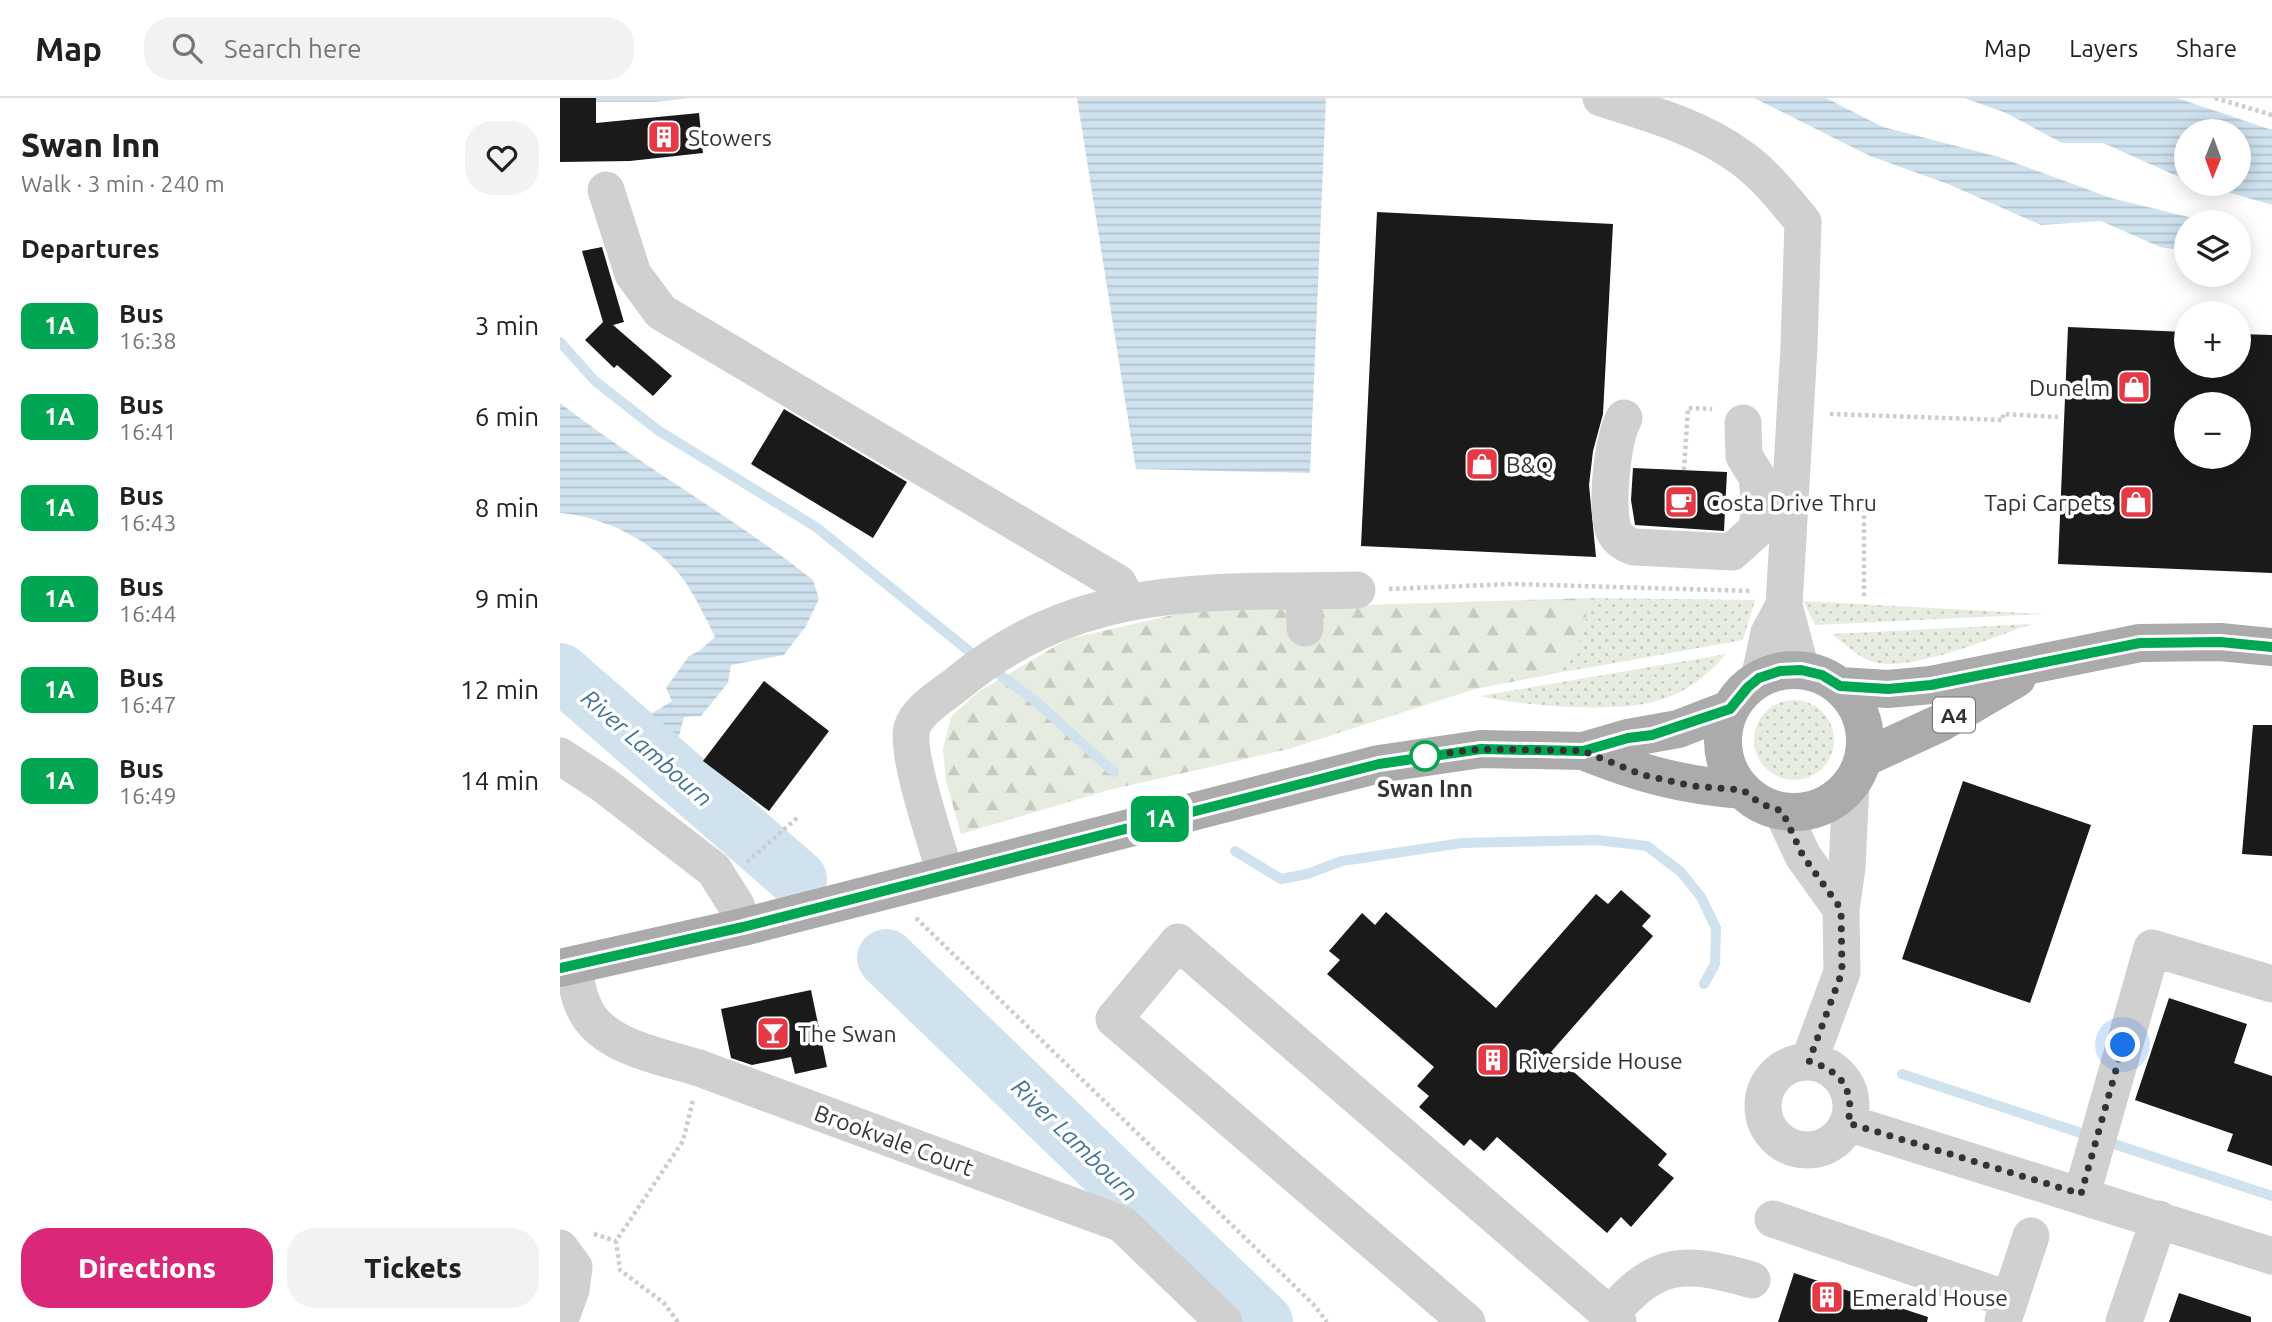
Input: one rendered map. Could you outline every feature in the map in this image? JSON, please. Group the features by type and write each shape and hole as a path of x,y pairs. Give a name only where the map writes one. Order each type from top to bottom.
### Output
{"main road":[{"name":"A4","path":"1759,678 1780,671 1801,670 1822,675 1840,686 1888,689 1931,685 2140,643 2220,642 2272,647"},
{"name":"A4","path":"1782,811 1821,807 1837,798 1857,771 2040,664"},
{"path":"1759,678 1730,709 1724,730 1724,751 1730,772 1743,790 1761,804 1782,811"},
{"path":"1840,686 1862,719 1866,738 1857,771"},
{"path":"566,967 743,927 898,885 1379,764 1481,749 1583,751 1628,738 1678,729 1730,709"},
{"path":"1583,751 1643,775 1693,786 1743,790"}],"street":[{"path":"1601,98 1675,122 1739,156 1773,185 1803,222 1800,333 1784,605 1801,670"},
{"path":"606,190 633,274 661,312 1118,583 1128,601"},
{"path":"1624,418 1613,445 1612,526 1620,540 1634,547 1732,552 1756,530 1760,510 1757,478 1744,456 1744,423"},
{"path":"945,873 914,759 911,730 919,716 991,659 1028,635 1083,613 1128,601 1357,590"},
{"path":"1304,591 1305,628"},
{"path":"1759,678 1769,633 1784,605"},
{"path":"560,756 604,785 714,870 736,905 743,927"},
{"path":"1809,1061 1842,972 1841,909 1857,771"},
{"path":"1782,811 1803,856 1841,909"},
{"path":"1467,1322 1114,1019 1178,942 1614,1318 1628,1294 1665,1269 1691,1268 1752,1280"},
{"path":"2086,1177 2151,948 2272,984"},
{"name":"Brookvale Court","path":"566,967 590,1017 604,1033 631,1046 699,1068 1122,1224 1224,1322"},
{"path":"1809,1061 1828,1067 1841,1077 1849,1092 1851,1107 1848,1123 1830,1143 1816,1149 1791,1147 1778,1140 1768,1126 1762,1109 1764,1092 1771,1079 1782,1069 1809,1061"},
{"path":"1848,1123 2086,1177 2159,1219 2272,1256"},
{"path":"1773,1219 2007,1311 2031,1236"},
{"path":"2124,1322 2159,1219"},
{"path":"560,1248 573,1267 571,1290 560,1320"}],"path":[{"path":"2215,98 2272,115"},
{"path":"1828,414 2003,421 2003,414 2058,417"},
{"path":"1864,505 1864,596"},
{"path":"1357,590 1512,584 1745,590"},
{"path":"738,870 797,818"},
{"path":"898,885 915,916 1327,1322"},
{"path":"678,1322 664,1303 620,1270 616,1241 683,1141 699,1068"}],"green space":[{"path":"1588,598 1755,600 1743,640 1558,673 1572,655 1580,638"},
{"path":"1588,598 1580,638 1572,655 1558,673 1475,689 1289,749 1109,790 961,834 946,781 943,749 951,717 978,692 1068,639 1195,610"},
{"path":"1803,601 2044,614 1815,625"},
{"path":"2032,624 1955,651 1894,664 1865,659 1832,634"},
{"path":"1726,654 1692,685 1674,695 1637,705 1571,707 1480,696"},
{"path":"1794,700 1809,703 1822,712 1831,725 1834,740 1831,755 1822,768 1809,777 1794,780 1779,777 1766,768 1757,755 1754,740 1757,725 1766,712 1779,703"}],"water":[{"path":"596,98 689,98 656,102 596,102"},
{"path":"1077,98 1326,98 1310,473 1136,469"},
{"path":"1754,98 1826,98 1883,127 1999,157 2111,198 2174,213 2174,249 2160,247 2101,221 2041,225 1948,184 1870,156"},
{"path":"1964,98 2177,98 2239,119 2174,119 2174,175 2103,143 2062,143 2006,113"},
{"path":"2251,123 2272,130 2272,205 2241,196 2251,196"},
{"path":"560,403 751,534 813,580 819,599 806,626 784,655 731,665 728,683 701,716 684,717 678,740 649,715 672,701 666,688 689,656 715,637 686,583 662,556 613,527 596,520 560,513"}],"building":[{"path":"560,98 596,98 596,123 699,113 703,153 630,161 560,162"},
{"name":"B&Q","path":"1377,212 1613,224 1603,414 1593,451 1589,485 1596,557 1361,546"},
{"path":"602,247 624,322 613,325 672,376 653,396 617,365 614,368 585,340 603,322 582,251"},
{"path":"2068,327 2174,331 2174,378 2251,378 2251,334 2272,335 2272,573 2058,564"},
{"path":"784,409 907,482 873,538 751,464"},
{"name":"Costa Drive Thru","path":"1633,468 1727,472 1724,531 1635,525 1631,500"},
{"path":"764,681 829,731 769,811 703,761"},
{"path":"2253,725 2272,725 2272,856 2242,854"},
{"path":"1963,781 2091,825 2030,1003 1902,959"},
{"name":"Riverside House","path":"1621,890 1651,916 1642,926 1653,936 1551,1052 1667,1154 1658,1165 1674,1178 1631,1227 1621,1217 1607,1233 1497,1137 1484,1151 1470,1139 1464,1146 1419,1107 1429,1096 1417,1086 1434,1067 1327,974 1340,960 1329,951 1362,913 1375,925 1386,912 1496,1008 1596,894 1608,904"},
{"name":"The Swan","path":"811,990 827,1067 795,1074 791,1057 752,1065 731,1058 721,1009"},
{"path":"2169,998 2247,1024 2234,1063 2272,1076 2272,1166 2227,1151 2233,1134 2135,1100"},
{"name":"Emerald House","path":"1794,1273 1928,1317 1927,1322 1778,1322"},
{"path":"2179,1293 2251,1317 2251,1322 2169,1322"}],"waterway":[{"path":"560,342 595,381 659,431 816,527 980,660"},
{"path":"992,669 1033,699 1114,772"},
{"name":"River Lambourn","path":"560,672 798,879"},
{"path":"1235,851 1281,879 1307,874 1342,861 1462,843 1597,840 1647,846 1681,872 1701,897 1716,928 1715,964 1704,984"},
{"name":"River Lambourn","path":"886,958 1264,1322"},
{"path":"1902,1074 2272,1196"}],"bus line":[{"name":"1A","path":"560,968 743,927 945,873 1379,764 1481,749 1583,751 1628,738 1678,729 1730,709 1738,697 1759,678 1780,671 1801,670 1822,675 1840,686 1888,689 1931,685 2040,664 2103,648 2140,643 2220,642 2272,647"}],"place":[{"name":"Stowers","path":"664,137"},
{"name":"Dunelm","path":"2134,387"},
{"name":"B&Q","path":"1482,464"},
{"name":"Costa Drive Thru","path":"1681,502"},
{"name":"Tapi Carpets","path":"2136,502"},
{"name":"Swan Inn","path":"1425,756"},
{"name":"The Swan","path":"773,1033"},
{"name":"Riverside House","path":"1493,1060"},
{"name":"Emerald House","path":"1827,1297"}],"route":[{"path":"1425,756 1481,749 1583,751 1643,775 1693,786 1743,790 1761,804 1782,811 1803,856 1841,909 1842,972 1836,995 1809,1061 1828,1067 1841,1077 1849,1092 1851,1107 1848,1123 2081,1194 2123,1045"}]}
